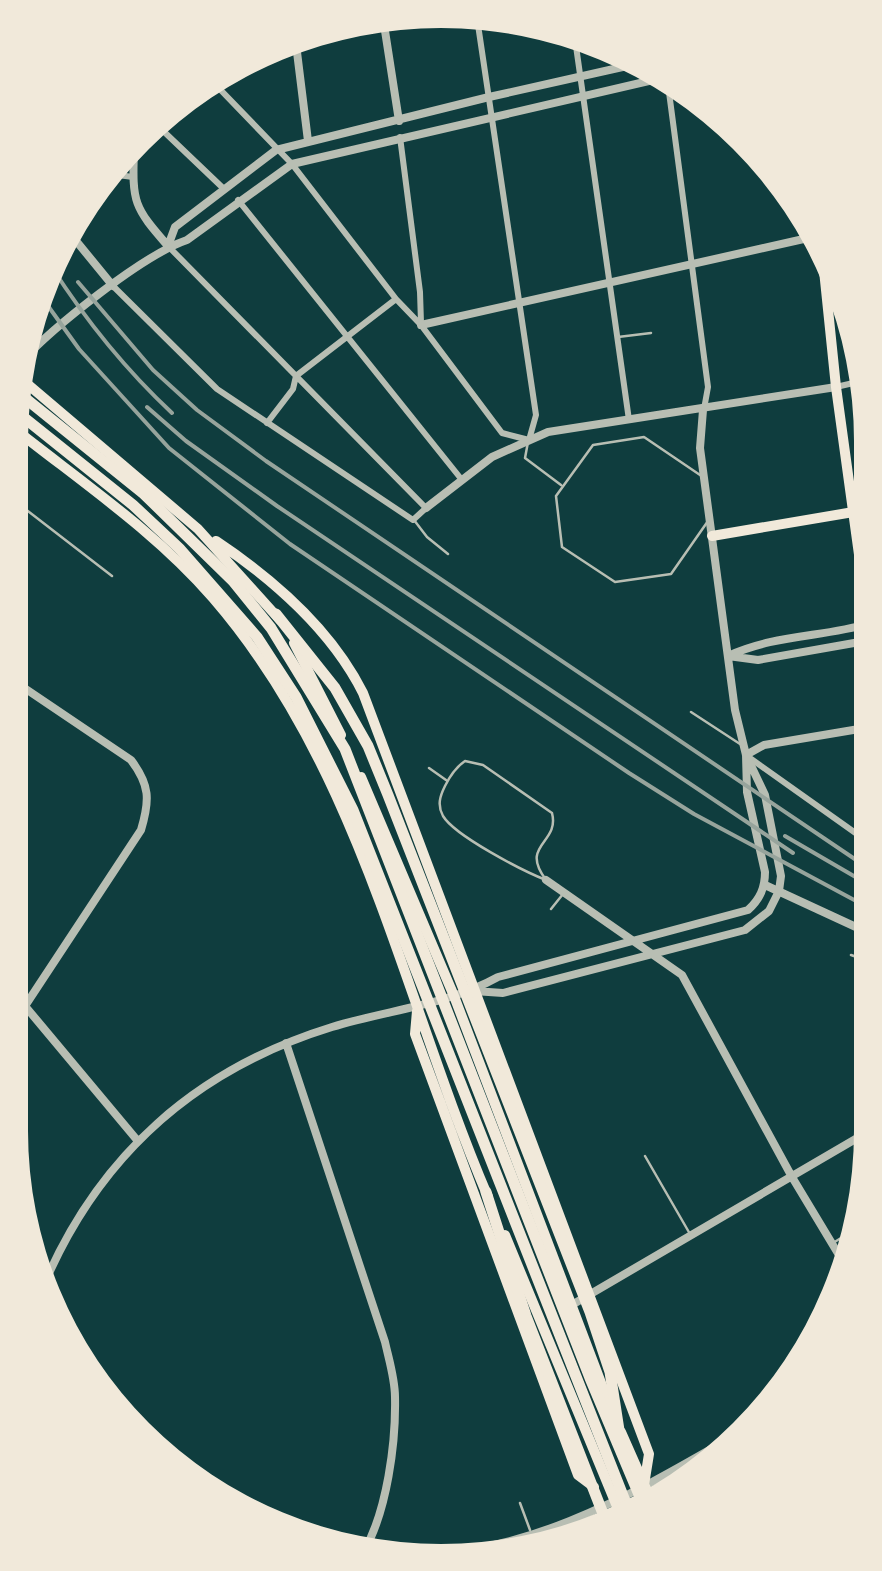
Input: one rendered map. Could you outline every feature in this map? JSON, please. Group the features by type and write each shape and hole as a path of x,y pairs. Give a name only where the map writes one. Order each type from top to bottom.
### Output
{"highway":[{"path":"29,402 144,494 233,581 271,628 344,749 638,1493"},
{"path":"28,421 133,505 180,549 257,637 296,697 353,810 625,1501"},
{"path":"276,614 336,688 388,794 601,1343 616,1403 627,1499"},
{"path":"486,1192 526,1316 602,1511"}],"main road":[{"path":"712,536 854,512 826,290"},
{"path":"31,387 198,529 269,580 331,644 356,680 404,797 648,1454 643,1486"},
{"path":"28,439 124,512 214,599 256,654 318,755 368,867 486,1192 614,1503"},
{"path":"198,529 276,614 307,664 348,749 454,996 570,1306 645,1490"},
{"path":"417,1005 415,1034 578,1475 614,1503"}],"street":[{"path":"479,29 536,415 529,440"},
{"path":"385,31 398,120"},
{"path":"576,50 629,420"},
{"path":"297,53 308,140"},
{"path":"168,246 175,227 276,150 620,68"},
{"path":"40,343 168,246 187,240 292,164 645,81"},
{"path":"221,91 292,164 396,299 421,324 502,434 529,440"},
{"path":"52,1270 83,1210 137,1140 213,1080 286,1043 474,991 498,977 738,915 756,903 765,885 765,872 747,792 745,751 706,497 700,448 708,388 669,96"},
{"path":"165,133 224,188"},
{"path":"400,136 421,324"},
{"path":"133,165 138,211 426,508"},
{"path":"124,176 133,177"},
{"path":"238,200 462,480"},
{"path":"421,324 802,239"},
{"path":"78,244 113,286 217,388 413,520 492,457 548,432 851,384"},
{"path":"266,423 293,389 296,376 396,299"},
{"path":"728,656 755,644 854,629"},
{"path":"728,656 758,660 854,644"},
{"path":"28,691 131,760 145,778 150,801 140,830 28,1001"},
{"path":"745,751 854,730"},
{"path":"474,991 504,993 745,930 770,910 779,892 781,876 764,796 745,751"},
{"path":"745,751 854,831"},
{"path":"546,880 682,975 836,1250"},
{"path":"765,885 854,926"},
{"path":"28,1010 137,1140"},
{"path":"286,1043 385,1342 396,1393 394,1442 378,1522 370,1538"},
{"path":"570,1306 854,1140"},
{"path":"554,1527 614,1503 675,1471"}],"lane":[{"path":"618,337 651,333"},
{"path":"704,478 644,437 592,445 556,496 562,547 614,582 671,574 709,518"},
{"path":"529,440 525,458 563,487"},
{"path":"28,511 112,576"},
{"path":"413,520 426,537 448,554"},
{"path":"691,712 745,751"},
{"path":"474,761 548,808 554,823 534,862 546,880 518,868 447,821 439,801 459,764 474,761"},
{"path":"429,768 448,781"},
{"path":"552,909 564,892"},
{"path":"645,1156 690,1236"},
{"path":"832,1243 840,1238"},
{"path":"520,1503 532,1533"}],"railway":[{"path":"60,280 107,343 172,413"},
{"path":"78,282 153,370 197,410 266,461 854,859"},
{"path":"49,308 79,349 169,448 290,544 629,773 694,814 854,900"},
{"path":"147,407 186,441 277,506 793,853"},
{"path":"785,836 854,876"}]}
